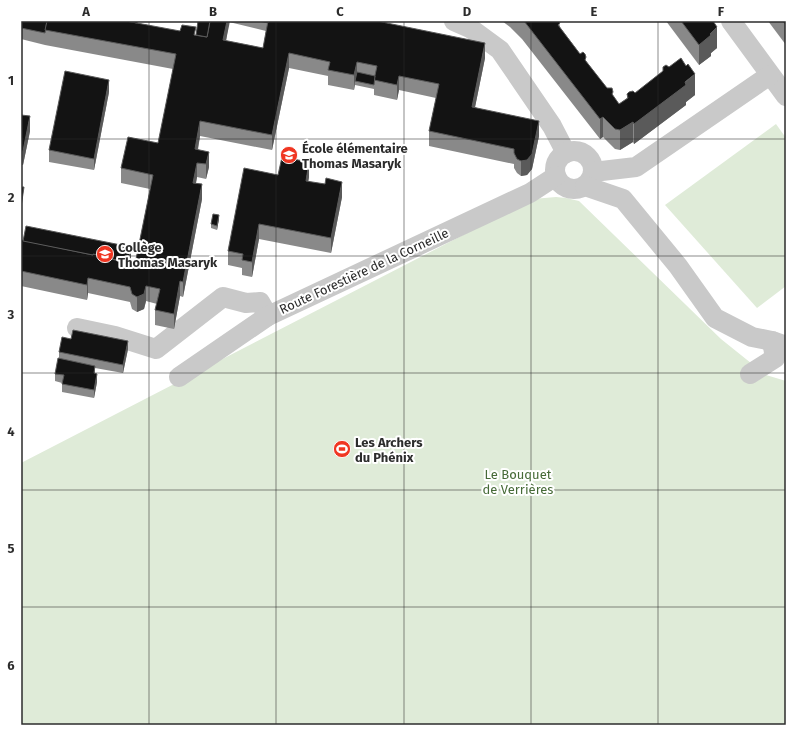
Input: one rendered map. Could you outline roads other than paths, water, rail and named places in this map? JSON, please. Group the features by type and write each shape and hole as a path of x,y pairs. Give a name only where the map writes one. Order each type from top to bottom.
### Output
{"street":[{"path":"454,21 470,28 500,50 552,126 566,153"},
{"path":"730,21 786,96"},
{"path":"589,179 636,167 770,75"},
{"path":"578,151 588,156 593,166 589,179 580,189 568,188 559,182 556,176 555,171 558,160 566,153 578,151"},
{"name":"Route Forestière de la Corneille","path":"179,377 268,316 522,196 556,176"},
{"path":"589,179 623,199 678,266 715,318 752,337 781,338 775,358 750,374"},
{"path":"77,328 114,336 156,349 223,297 246,303 260,302 268,316"}],"place":[{"name":"École élémentaire Thomas Masaryk","path":"289,155"},
{"name":"Collège Thomas Masaryk","path":"105,254"},
{"name":"Les Archers du Phénix","path":"342,449"}],"park label":[{"name":"Le Bouquet de Verrières","path":"518,482"}]}
